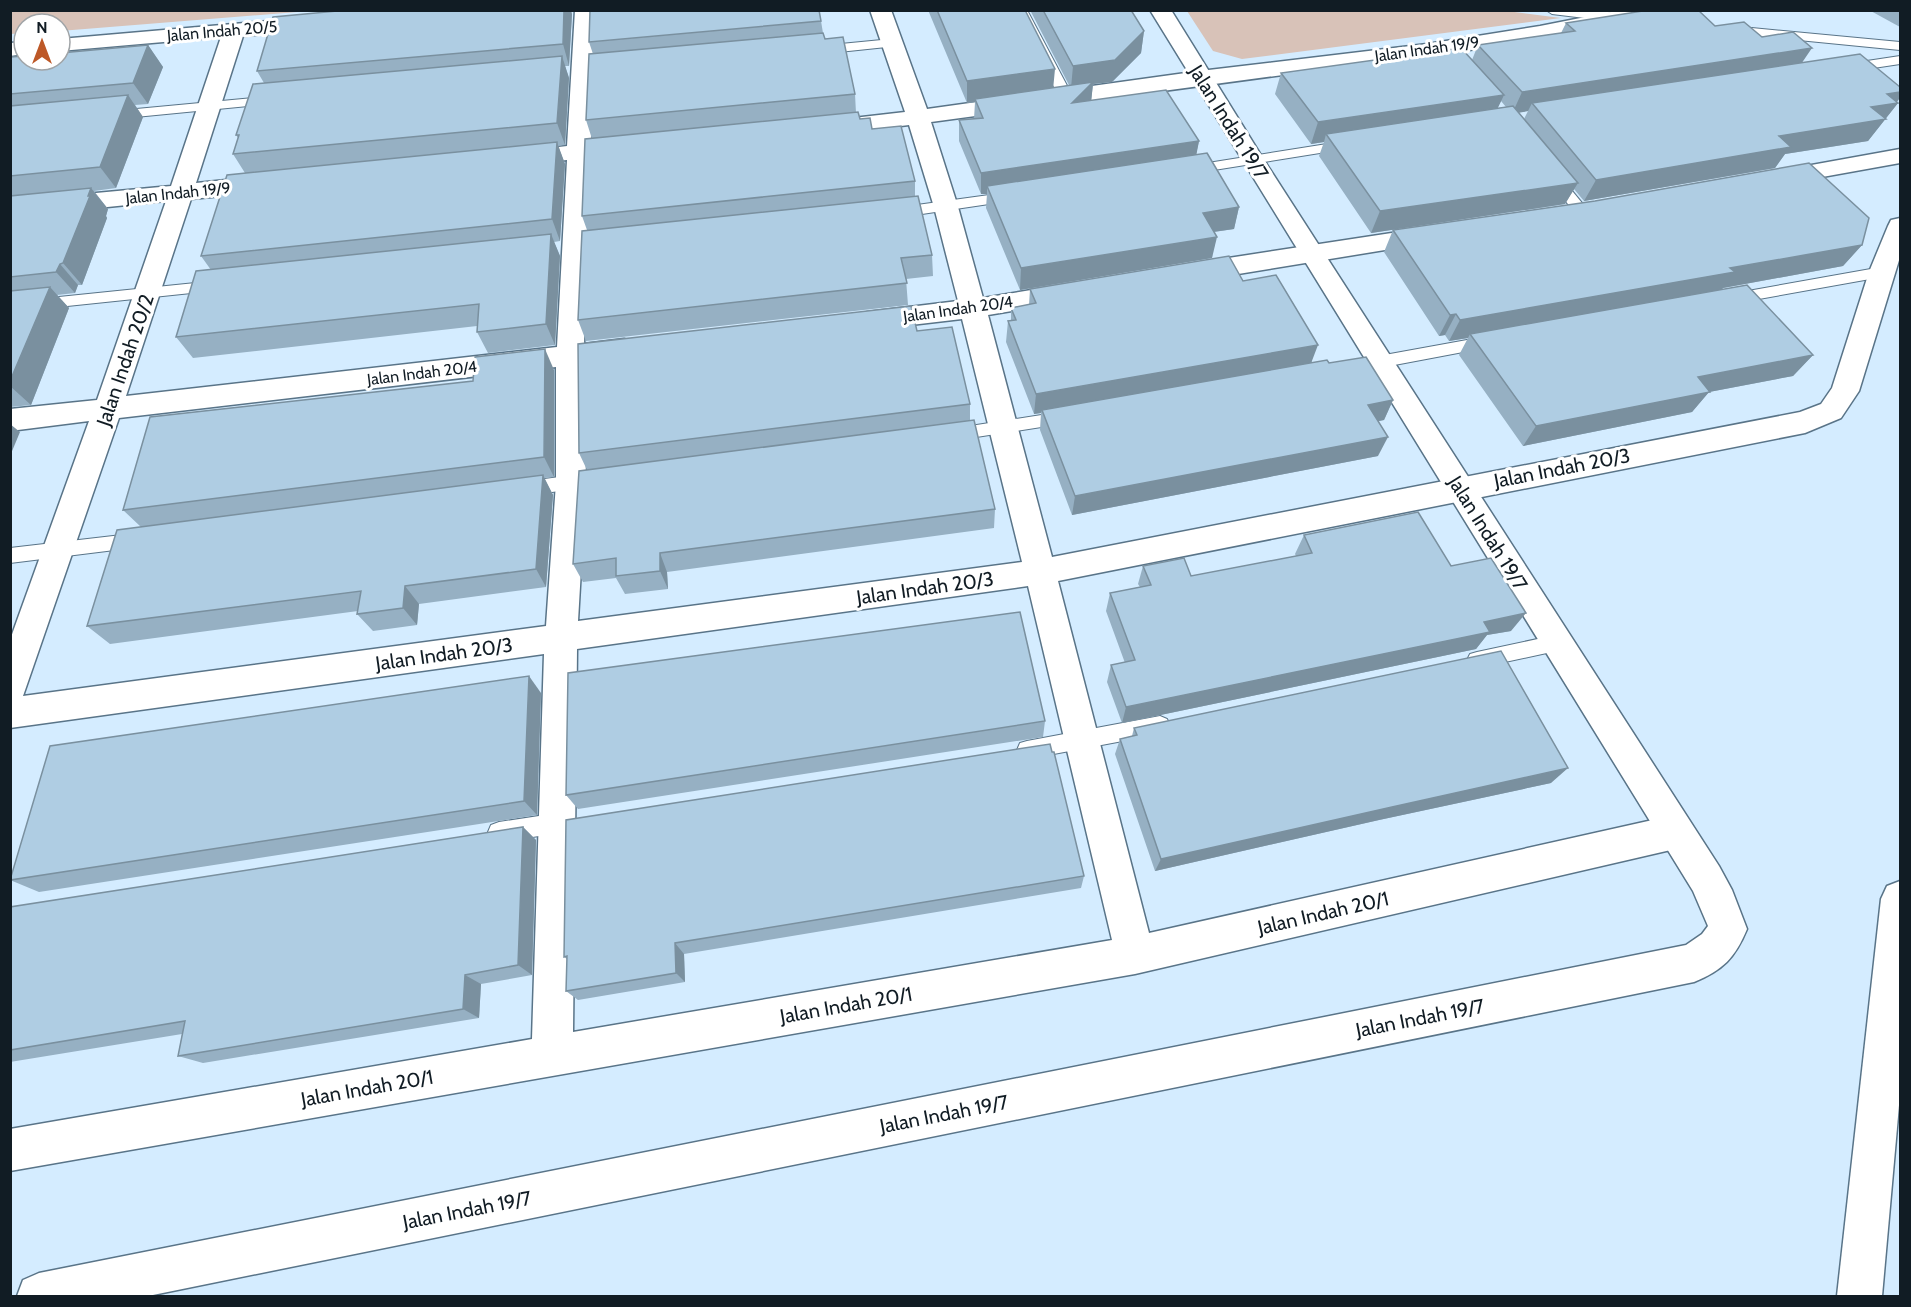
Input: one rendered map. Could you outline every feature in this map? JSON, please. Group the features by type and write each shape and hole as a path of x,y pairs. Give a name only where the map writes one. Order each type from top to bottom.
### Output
{"street":[{"path":"552,1055 569,821 561,638 582,481 570,356 585,10"},
{"path":"880,10 919,119 946,207 1004,428 1135,956"},
{"name":"Jalan Indah 19/7","path":"39,1296 1694,963 1716,948 1728,929 1722,907 1710,883 1675,832 1460,488 1366,364 1311,252 1251,160 1160,10"},
{"name":"Jalan Indah 19/9","path":"919,119 1201,78 1446,53 1618,18 1653,16"},
{"name":"Jalan Indah 20/5","path":"72,44 339,21"},
{"name":"Jalan Indah 20/2","path":"10,688 148,293 234,30"},
{"path":"801,130 919,119"},
{"path":"496,160 649,145"},
{"path":"1747,183 1900,156"},
{"name":"Jalan Indah 19/9","path":"10,209 285,182"},
{"path":"1882,272 1900,226"},
{"path":"1166,277 1452,231"},
{"name":"Jalan Indah 20/3","path":"10,713 1039,572 1805,422 1831,411 1845,392 1882,272"},
{"name":"Jalan Indah 20/4","path":"841,324 971,309 1097,288"},
{"name":"Jalan Indah 20/4","path":"10,420 653,346"},
{"name":"Jalan Indah 20/1","path":"10,1150 1135,956 1675,832"},
{"path":"1859,1296 1900,899"}],"lane":[{"path":"1021,10 1066,98"},
{"path":"1552,10 1618,18"},
{"path":"1713,28 1900,46"},
{"path":"808,51 892,43"},
{"path":"1831,71 1900,60"},
{"path":"104,116 291,99"},
{"path":"1174,172 1356,144"},
{"path":"1544,166 1582,212"},
{"path":"876,215 1026,195"},
{"path":"1719,301 1882,272"},
{"path":"10,307 231,284"},
{"path":"1366,364 1509,338"},
{"path":"934,437 1085,414"},
{"path":"501,492 582,481"},
{"path":"10,556 151,538"},
{"path":"1454,664 1556,643"},
{"path":"1013,752 1083,742 1176,722"},
{"path":"476,836 569,821"}],"shaded area":[{"path":"11,10 310,10 72,30 72,12 12,12 11,34"},
{"path":"1187,11 1507,11 1561,18 1242,59 1213,51"}],"building":[{"path":"348,10 564,10 563,44 257,71 273,17"},
{"path":"590,10 819,10 821,21 589,42"},
{"path":"937,10 1025,10 1055,69 967,81"},
{"path":"1043,10 1131,10 1144,31 1115,60 1073,66"},
{"path":"1649,10 1698,10 1715,26 1744,22 1762,37 1793,32 1812,48 1522,92 1478,45 1575,31 1566,23"},
{"path":"823,33 825,39 843,37 855,94 586,120 589,54"},
{"path":"148,45 133,83 10,94 10,57 12,57 12,72 72,72 72,52"},
{"path":"1461,48 1504,95 1318,122 1281,73"},
{"path":"1860,54 1900,87 1900,92 1887,94 1898,103 1871,107 1886,119 1779,136 1791,147 1596,180 1532,103"},
{"path":"562,56 557,123 233,154 239,135 236,135 253,84"},
{"path":"1093,82 1072,103 1166,90 1199,141 981,173 959,120 983,118 975,99"},
{"path":"128,95 100,167 10,176 10,106"},
{"path":"1513,106 1578,183 1380,211 1326,134"},
{"path":"858,112 860,119 870,118 872,129 901,126 915,181 582,216 585,139"},
{"path":"557,142 552,219 201,256 227,175"},
{"path":"1207,153 1239,207 1203,213 1217,237 1021,268 987,186"},
{"path":"1809,163 1869,218 1862,245 1730,268 1735,272 1460,320 1456,314 1450,315 1393,230 1595,201"},
{"path":"91,188 88,196 90,196 63,263 56,272 10,277 10,196"},
{"path":"918,196 932,255 901,258 907,283 578,320 582,231"},
{"path":"551,234 546,324 477,332 479,304 176,337 196,271"},
{"path":"1229,256 1243,281 1276,275 1318,345 1036,394 1008,321 1016,320 1011,308 1036,303 1030,289"},
{"path":"1747,285 1813,355 1698,377 1710,392 1536,426 1470,334"},
{"path":"50,287 10,381 10,291"},
{"path":"911,306 917,331 952,327 970,404 579,453 578,344"},
{"path":"545,349 544,457 123,510 150,417 473,381 475,357"},
{"path":"1366,357 1393,400 1368,405 1388,437 1075,496 1042,410 1327,360 1329,363"},
{"path":"974,420 995,509 660,553 660,571 616,576 616,558 573,564 579,471"},
{"path":"543,475 536,569 405,586 403,608 357,614 361,591 87,626 117,530"},
{"path":"1418,512 1451,566 1491,558 1526,613 1484,622 1490,632 1126,707 1111,665 1135,660 1110,593 1151,585 1143,566 1184,558 1191,576 1312,553 1304,535"},
{"path":"1020,612 1045,721 566,795 568,673"},
{"path":"1501,651 1568,768 1161,859 1120,739 1137,735 1134,728"},
{"path":"529,676 524,801 10,880 50,746"},
{"path":"1050,744 1054,752 1084,876 675,943 676,973 566,991 567,956 564,957 566,820"},
{"path":"523,827 518,965 465,975 463,1009 178,1056 185,1021 10,1050 10,907"}]}
